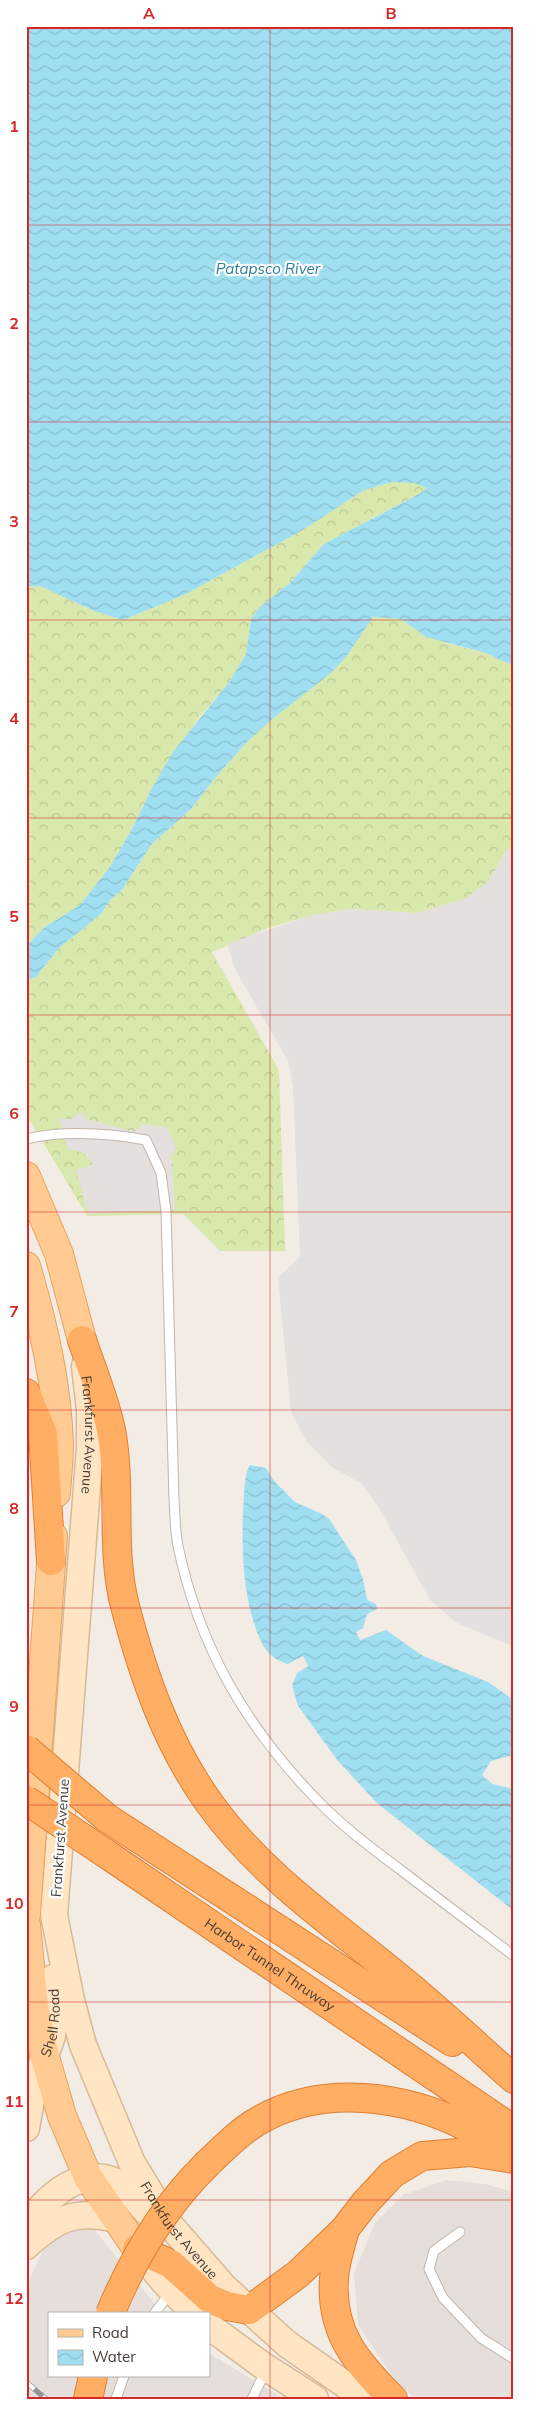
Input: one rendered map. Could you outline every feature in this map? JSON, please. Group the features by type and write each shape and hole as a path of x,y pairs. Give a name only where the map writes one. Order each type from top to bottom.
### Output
{"highway":[{"path":"82,1340 111,1431 119,1571 124,1602 139,1658 181,1759 209,1803 252,1854 296,1896 410,1986 514,2081"},
{"path":"26,1393 43,1434 51,1561"},
{"path":"26,1749 107,1818"},
{"path":"26,1764 514,2081"},
{"name":"Harbor Tunnel Thruway","path":"26,1800 514,2130"},
{"path":"111,2312 119,2291 153,2230 191,2179 235,2138 258,2121 290,2106 323,2098 351,2096 410,2106 444,2117 471,2129 514,2158"},
{"path":"137,2250 171,2264 194,2287 210,2299 227,2306 249,2310 298,2274 345,2229 365,2202 392,2174 422,2156 470,2152 514,2158"},
{"path":"345,2229 334,2277 334,2304 340,2326 361,2367 393,2399"},
{"path":"88,2399 92,2378"}],"main road":[{"name":"Frankfurst Avenue","path":"26,1176 60,1254 82,1340 90,1410 90,1448 54,1915 71,2000 83,2045 102,2096 132,2163 170,2225 200,2261 249,2310 287,2344 366,2399"},
{"name":"Frankfurst Avenue","path":"26,1266 47,1343 56,1401 59,1446 26,1914"},
{"name":"Shell Road","path":"26,2128 33,2089 52,2036 55,2012 50,1958 54,1915"},
{"path":"26,1925 34,2006 45,2057 62,2116 88,2177 137,2250 192,2312"},
{"path":"26,2228 48,2200 69,2184 88,2177 108,2178 122,2185 153,2218 170,2225"},
{"path":"26,2246 59,2220 78,2215 94,2214 115,2219"},
{"path":"210,2327 267,2368 315,2399"}],"lane":[{"path":"26,1139 63,1132 120,1135 146,1140 161,1173 166,1212 174,1500 178,1544 188,1586 207,1642 235,1698 268,1746 319,1802 369,1846 514,1956"},
{"path":"460,2232 434,2251 429,2269 443,2298 481,2338 514,2359"},
{"path":"156,2312 172,2291"},
{"path":"252,2399 267,2368"},
{"path":"116,2399 123,2378"}],"shaded area":[{"path":"514,846 514,1647 455,1622 430,1600 378,1506 362,1484 332,1467 307,1442 291,1412 278,1278 300,1257 293,1087 288,1061 235,969 227,944 309,916 351,909 416,913 465,899 489,881 505,853"},
{"path":"81,1112 84,1114 84,1118 134,1132 142,1124 167,1128 176,1149 171,1156 175,1210 88,1214 76,1170 93,1164 85,1154 76,1150 68,1150 59,1119 71,1119"},
{"path":"446,2180 485,2184 514,2192 514,2399 416,2399 397,2383 358,2325 354,2273 375,2223 403,2195"},
{"path":"66,2227 93,2228 161,2312 48,2312 48,2378 210,2378 210,2354 284,2399 26,2399 26,2286 45,2246"}],"green space":[{"path":"392,482 414,483 427,487 421,493 324,544 290,583 260,607 251,619 246,654 230,681 199,718 152,788 131,831 109,868 80,905 45,927 26,946 26,587 40,586 94,611 123,620 184,595 301,531 364,490"},
{"path":"373,617 401,619 446,643 486,653 514,666 514,846 505,853 489,881 465,899 416,913 351,909 309,916 268,928 212,952 279,1070 285,1251 220,1251 183,1214 87,1216 26,1114 26,981 36,977 59,948 101,914 111,899 122,890 151,845 191,809 247,742"}],"water":[{"name":"Patapsco River","path":"26,26 514,26 514,666 486,653 426,637 401,619 373,617 346,657 331,673 271,720 247,742 191,809 151,845 122,890 111,899 101,914 59,948 36,977 26,981 26,946 45,927 80,905 109,868 173,752 230,681 246,654 251,619 260,607 290,583 324,544 421,493 427,488 414,483 392,482 364,490 301,531 184,595 123,620 94,611 40,586 26,587"},
{"path":"250,1465 266,1468 274,1481 295,1502 329,1519 356,1560 363,1579 367,1600 376,1604 377,1609 367,1614 363,1628 356,1632 360,1640 386,1630 423,1656 488,1682 514,1700 514,1757 509,1756 491,1761 482,1775 492,1784 514,1789 514,1911 378,1804 338,1761 298,1706 292,1685 297,1673 308,1666 303,1656 288,1664 276,1659 264,1647 255,1626 246,1590 243,1513 245,1483"}],"railway":[{"path":"26,2382 46,2399"}]}
